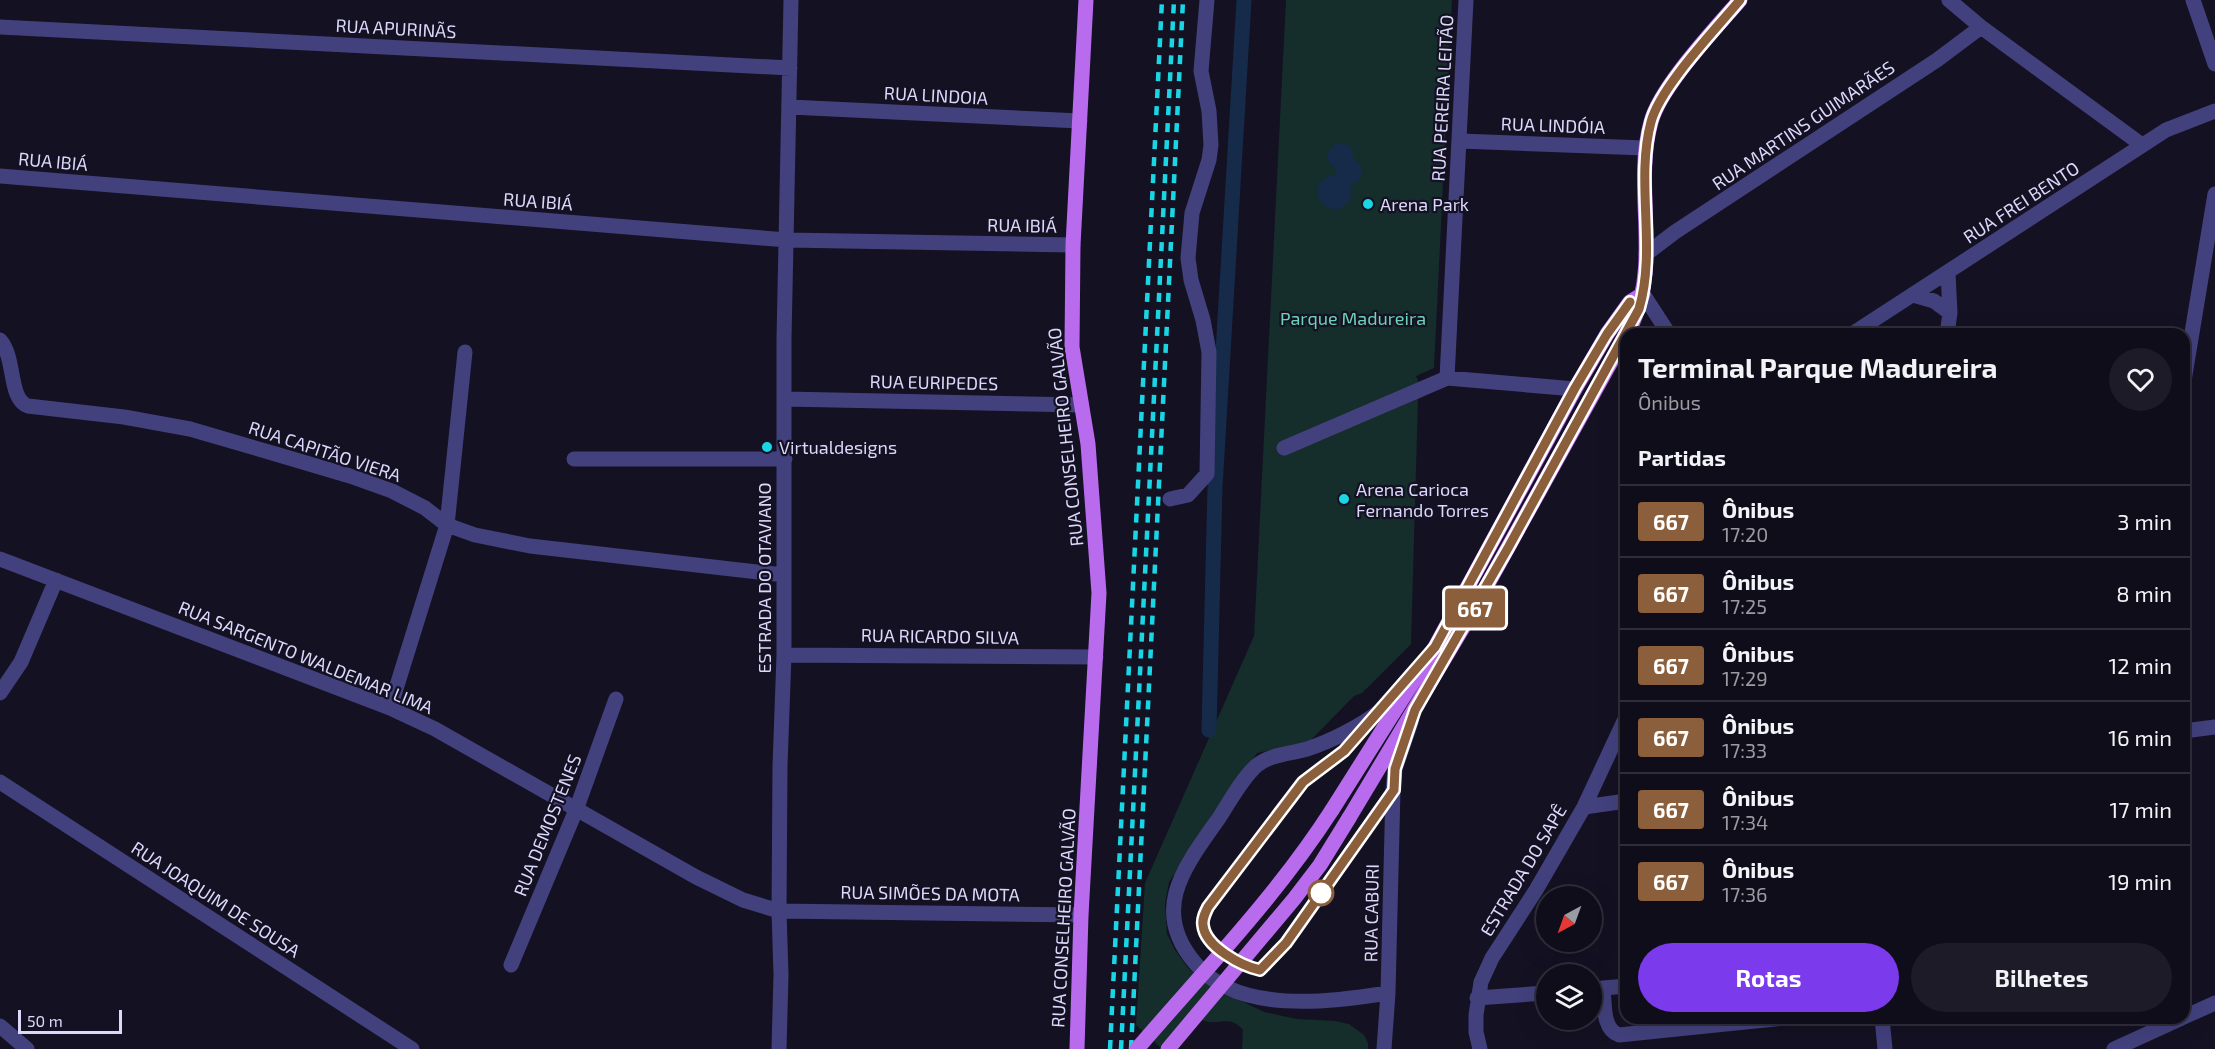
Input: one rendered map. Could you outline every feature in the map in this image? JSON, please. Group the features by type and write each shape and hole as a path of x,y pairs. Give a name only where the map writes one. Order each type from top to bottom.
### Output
{"main road":[{"name":"RUA CONSELHEIRO GALVÃO","path":"1077,1049 1081,915 1099,593 1088,444 1072,347 1073,245 1086,0"},
{"path":"1630,328 1643,294 1646,254 1646,147 1651,120 1669,86 1740,0"},
{"path":"1137,1049 1279,886 1305,851 1435,647 1575,388 1607,334 1630,302 1643,294"},
{"path":"1167,1049 1320,865 1476,607 1620,349"}],"street":[{"name":"ESTRADA DO OTAVIANO","path":"779,1049 780,766 784,654 784,339 791,0"},
{"path":"1170,498 1188,495 1207,474 1209,351 1203,320 1191,280 1188,258 1192,213 1209,160 1211,146 1209,111 1201,71 1207,0"},
{"name":"RUA PEREIRA LEITÃO","path":"1447,378 1466,0"},
{"path":"1949,0 1981,27 2142,145"},
{"path":"2193,0 2215,64"},
{"name":"RUA APURINÃS","path":"0,27 790,68"},
{"name":"RUA MARTINS GUIMARÃES","path":"1646,254 1675,232 1936,60 1981,27"},
{"name":"RUA LINDOIA","path":"790,107 1080,122"},
{"name":"RUA FREI BENTO","path":"1861,328 2166,130 2215,111"},
{"name":"RUA LINDÓIA","path":"1460,141 1646,147"},
{"name":"RUA IBIÁ","path":"0,176 787,240 1073,245"},
{"path":"2190,345 2215,194"},
{"path":"1948,273 1950,313 1948,328"},
{"path":"1643,294 1665,328"},
{"path":"1913,295 1934,301 1950,313"},
{"name":"RUA CAPITÃO VIERA","path":"0,340 6,348 16,395 23,404 124,417 190,429 381,487 425,508 447,525 475,535 530,546 784,575"},
{"path":"390,708 447,525 465,352"},
{"path":"1284,448 1447,378 1575,388"},
{"name":"RUA EURIPEDES","path":"785,399 1081,405"},
{"path":"574,459 785,459"},
{"name":"RUA SARGENTO WALDEMAR LIMA","path":"0,559 390,708 435,729 696,877 743,900 779,911"},
{"path":"0,693 21,662 56,580"},
{"path":"1388,993 1329,1001 1293,1002 1254,996 1230,988 1204,974 1179,940 1173,921 1175,896 1180,877 1191,857 1256,767 1274,756 1321,743 1381,711 1435,647"},
{"name":"RUA RICARDO SILVA","path":"784,654 1096,657"},
{"name":"RUA DEMOSTENES","path":"511,965 576,810 616,699"},
{"name":"RUA CABURI","path":"1384,1049 1395,769 1415,710"},
{"path":"2190,730 2215,727"},
{"name":"ESTRADA DO SAPÊ","path":"1480,1049 1476,1032 1481,982 1492,957 1536,890 1584,807 1620,730"},
{"name":"RUA JOAQUIM DE SOUSA","path":"0,782 412,1049"},
{"path":"1584,807 1620,802"},
{"name":"RUA SIMÕES DA MOTA","path":"779,911 1081,915"},
{"path":"1602,988 1620,987"},
{"path":"1478,998 1536,994"},
{"path":"2190,1015 2215,1004"},
{"path":"1602,1006 1611,1031 1619,1035 1658,1025 1678,1024"},
{"path":"1883,1024 1885,1049"},
{"path":"2114,1049 2154,1024"},
{"path":"0,1026 27,1049"}],"green space":[{"name":"Parque Madureira","path":"1286,0 1452,0 1434,368 1416,376 1424,396 1418,399 1411,644 1362,693 1354,696 1309,742 1257,753 1169,882 1165,904 1167,934 1188,968 1220,994 1235,998 1264,1012 1297,1019 1349,1024 1364,1035 1368,1049 1242,1049 1243,1030 1238,1025 1227,1021 1212,1022 1200,1019 1162,1049 1136,1025 1145,883 1254,636"}],"water":[{"path":"1341,142 1351,147 1354,159 1360,165 1362,173 1358,181 1350,185 1351,194 1347,203 1339,209 1332,209 1320,200 1318,192 1319,185 1325,179 1336,175 1335,168 1329,163 1327,155 1333,145"}],"waterway":[{"path":"1209,730 1215,487 1244,0"}],"railway":[{"path":"1110,1049 1162,0"},
{"path":"1121,1049 1174,0"},
{"path":"1131,1049 1183,0"}],"bus line":[{"name":"667","path":"1630,328 1643,294 1646,254 1646,147 1651,120 1669,86 1740,0"},
{"name":"667","path":"1620,346 1470,616 1415,710 1395,769 1394,790 1286,943 1260,970 1233,960 1215,946 1203,929 1202,922 1208,907 1303,782 1344,751 1435,647 1575,388 1607,334 1630,302"}],"place":[{"name":"Arena Park","path":"1368,204"},
{"name":"Virtualdesigns","path":"767,447"},
{"name":"Arena Carioca Fernando Torres","path":"1344,499"}]}
